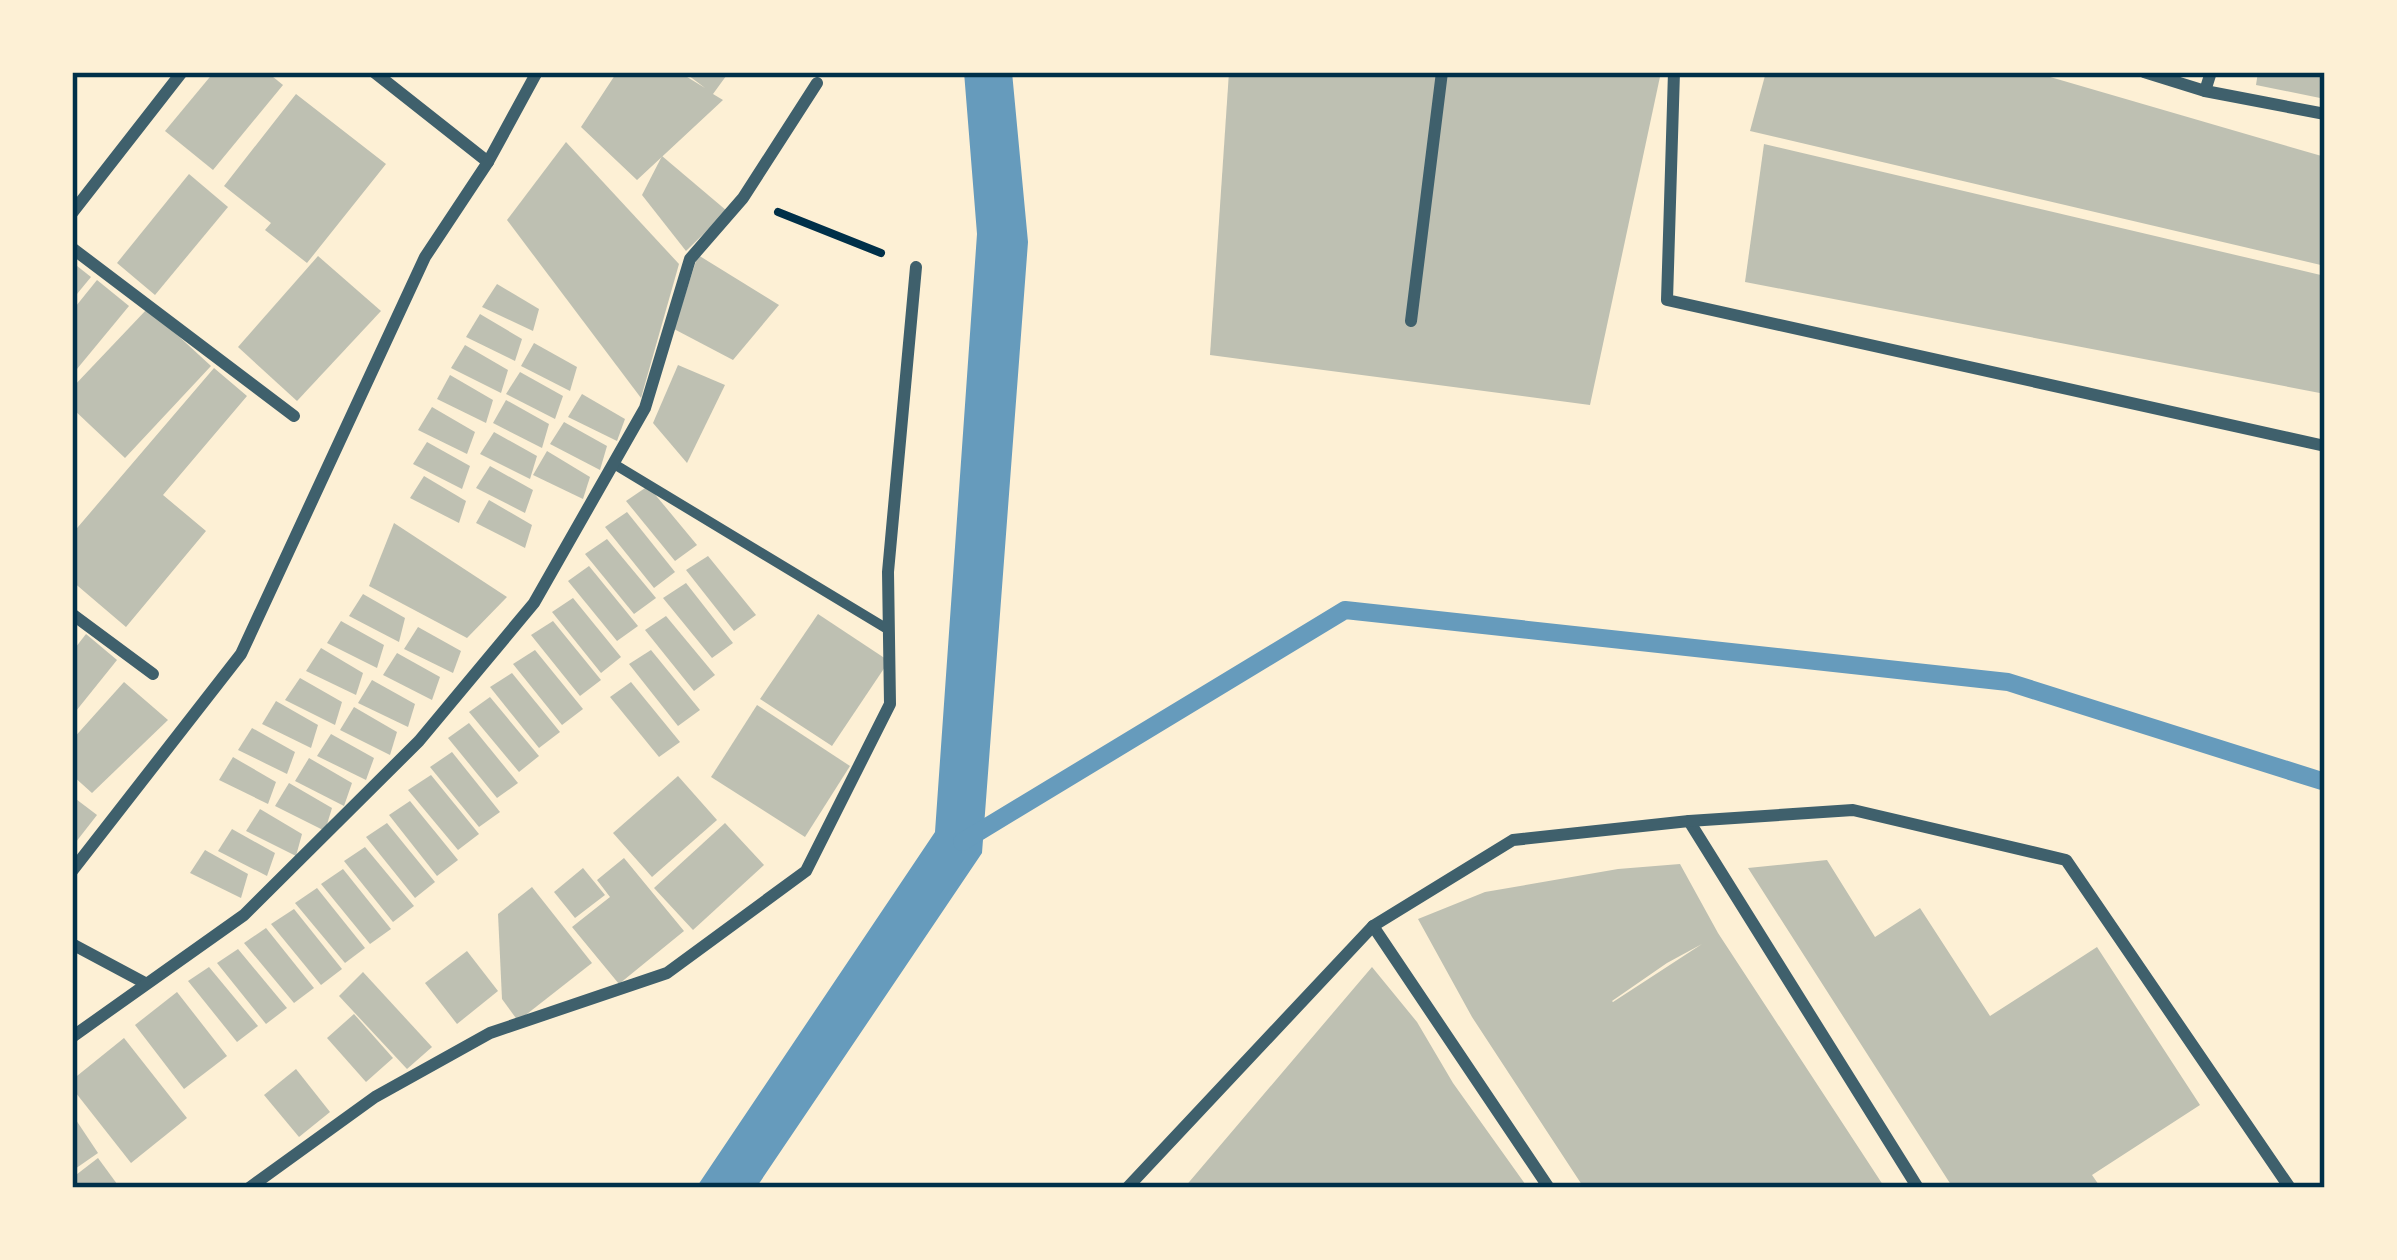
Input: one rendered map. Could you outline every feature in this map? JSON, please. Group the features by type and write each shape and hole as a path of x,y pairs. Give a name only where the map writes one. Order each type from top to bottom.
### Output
{"street":[{"path":"72,212 182,72"},
{"path":"374,72 488,162"},
{"path":"72,871 241,654 425,257 488,162 537,72"},
{"path":"1412,321 1442,72"},
{"path":"1674,72 1667,300 2325,446"},
{"path":"2144,72 2205,91 2325,114"},
{"path":"2205,91 2211,72"},
{"path":"72,1037 244,915 419,740 534,603 645,408 690,259 743,198 817,82"},
{"path":"72,248 294,416"},
{"path":"249,1188 375,1097 490,1034 668,973 806,871 890,704 888,572 916,267"},
{"path":"614,464 889,630"},
{"path":"72,614 153,674"},
{"path":"1127,1188 1373,926 1513,840 1689,820 1853,810 2066,860 2290,1188"},
{"path":"1689,820 1918,1188"},
{"path":"1373,926 1549,1188"},
{"path":"72,944 146,982"}],"path":[{"path":"743,198 916,267"}],"water":[{"path":"964,72 1012,72 1028,242 982,853 756,1188 696,1188 935,832 977,234"}],"building":[{"path":"214,72 267,72 283,85 213,170 165,131"},
{"path":"617,72 679,72 705,88 684,72 729,72 713,94 723,100 637,180 581,127"},
{"path":"1229,72 1661,72 1590,405 1210,355"},
{"path":"1766,72 2033,72 2325,157 2325,266 1750,131"},
{"path":"2258,72 2325,72 2325,99 2256,85"},
{"path":"296,94 386,164 307,263 265,230 271,223 224,186"},
{"path":"566,142 679,264 641,398 507,220"},
{"path":"1764,144 2325,276 2325,394 1745,282"},
{"path":"662,156 727,211 686,251 642,195"},
{"path":"189,174 228,207 155,295 117,263"},
{"path":"698,255 779,305 733,360 674,329"},
{"path":"318,256 381,311 297,401 238,347"},
{"path":"72,262 91,277 72,300"},
{"path":"97,280 129,306 72,375 72,311"},
{"path":"497,284 539,309 533,331 482,307"},
{"path":"148,308 211,366 125,458 72,408 72,388"},
{"path":"480,314 522,339 515,361 466,337"},
{"path":"534,343 577,367 570,391 521,366"},
{"path":"465,345 508,370 501,393 451,368"},
{"path":"678,365 725,385 687,463 653,423"},
{"path":"214,368 247,396 163,495 206,531 126,627 72,581 72,534"},
{"path":"520,372 563,396 555,419 506,394"},
{"path":"450,375 493,400 486,423 437,399"},
{"path":"582,394 625,419 617,441 568,417"},
{"path":"506,400 549,424 542,448 493,423"},
{"path":"432,407 475,432 467,454 418,430"},
{"path":"564,422 607,446 600,470 550,444"},
{"path":"494,432 537,456 530,479 480,454"},
{"path":"427,442 470,466 462,489 413,464"},
{"path":"547,451 590,477 583,499 533,475"},
{"path":"490,466 533,490 525,513 476,488"},
{"path":"424,476 466,501 459,523 410,498"},
{"path":"648,486 697,545 675,561 626,501"},
{"path":"489,500 532,525 525,548 476,523"},
{"path":"627,512 675,572 654,588 605,527"},
{"path":"394,523 507,597 467,638 369,586"},
{"path":"607,539 656,598 634,614 585,554"},
{"path":"708,556 756,615 734,631 686,570"},
{"path":"589,566 638,626 617,641 568,581"},
{"path":"686,583 733,643 712,658 663,598"},
{"path":"363,594 405,618 399,642 349,616"},
{"path":"573,598 621,657 601,673 552,612"},
{"path":"818,614 889,661 832,746 760,699"},
{"path":"666,616 715,675 694,691 645,630"},
{"path":"341,621 384,645 377,668 327,643"},
{"path":"553,621 601,680 580,696 531,635"},
{"path":"418,627 461,651 453,673 404,649"},
{"path":"86,634 117,660 72,716 72,652"},
{"path":"321,648 363,673 356,695 306,671"},
{"path":"535,650 583,709 562,725 513,664"},
{"path":"651,650 700,710 678,726 629,664"},
{"path":"397,653 440,677 432,700 383,675"},
{"path":"512,673 560,732 539,748 490,687"},
{"path":"300,678 342,702 335,725 285,700"},
{"path":"372,680 415,704 408,727 358,703"},
{"path":"124,682 168,720 92,793 72,775 72,740"},
{"path":"631,682 680,742 659,757 610,697"},
{"path":"490,697 539,756 519,772 469,712"},
{"path":"276,701 318,725 311,748 262,724"},
{"path":"757,705 850,766 805,837 711,777"},
{"path":"354,707 397,732 390,755 340,730"},
{"path":"469,723 518,783 497,798 448,738"},
{"path":"252,728 295,752 287,774 238,750"},
{"path":"331,734 374,758 366,780 317,756"},
{"path":"452,752 500,812 479,827 430,767"},
{"path":"233,757 276,782 268,804 219,780"},
{"path":"309,758 352,783 344,806 295,781"},
{"path":"431,775 479,834 458,850 408,790"},
{"path":"678,776 717,820 652,877 613,833"},
{"path":"289,783 332,808 325,831 275,806"},
{"path":"72,796 97,815 72,847"},
{"path":"410,801 458,860 437,876 389,815"},
{"path":"260,809 302,834 296,856 246,831"},
{"path":"387,823 435,882 415,898 366,837"},
{"path":"725,823 764,865 693,930 654,888"},
{"path":"232,829 275,853 267,876 218,851"},
{"path":"365,847 414,906 393,922 344,861"},
{"path":"205,850 248,874 241,898 190,873"},
{"path":"624,858 684,931 619,984 572,927 610,897 597,880"},
{"path":"1827,860 1875,937 1920,908 1990,1016 2097,947 2200,1105 2092,1175 2101,1188 1953,1188 1748,868"},
{"path":"1680,864 1718,933 1885,1188 1584,1188 1472,1017 1418,919 1485,892 1618,869","holes":["1702,944 1613,1002 1667,963"]},
{"path":"583,868 605,895 575,918 554,892"},
{"path":"343,869 391,929 370,944 321,884"},
{"path":"532,887 592,963 518,1021 502,999 498,914"},
{"path":"317,888 365,948 345,963 295,903"},
{"path":"294,909 342,969 321,985 271,924"},
{"path":"266,928 314,988 294,1003 244,943"},
{"path":"238,949 287,1008 266,1024 217,963"},
{"path":"467,951 498,991 457,1024 425,983"},
{"path":"209,967 258,1026 237,1042 188,981"},
{"path":"1372,967 1417,1022 1453,1083 1528,1188 1184,1188"},
{"path":"363,972 432,1047 407,1069 339,996"},
{"path":"177,992 227,1056 184,1089 135,1025"},
{"path":"354,1014 393,1058 366,1082 327,1038"},
{"path":"124,1038 187,1118 131,1163 72,1088 72,1080"},
{"path":"296,1069 330,1112 299,1137 264,1095"},
{"path":"72,1114 98,1153 72,1171"},
{"path":"98,1158 120,1188 72,1188 72,1178"}],"waterway":[{"path":"962,842 1345,610 2008,682 2325,782"}]}
